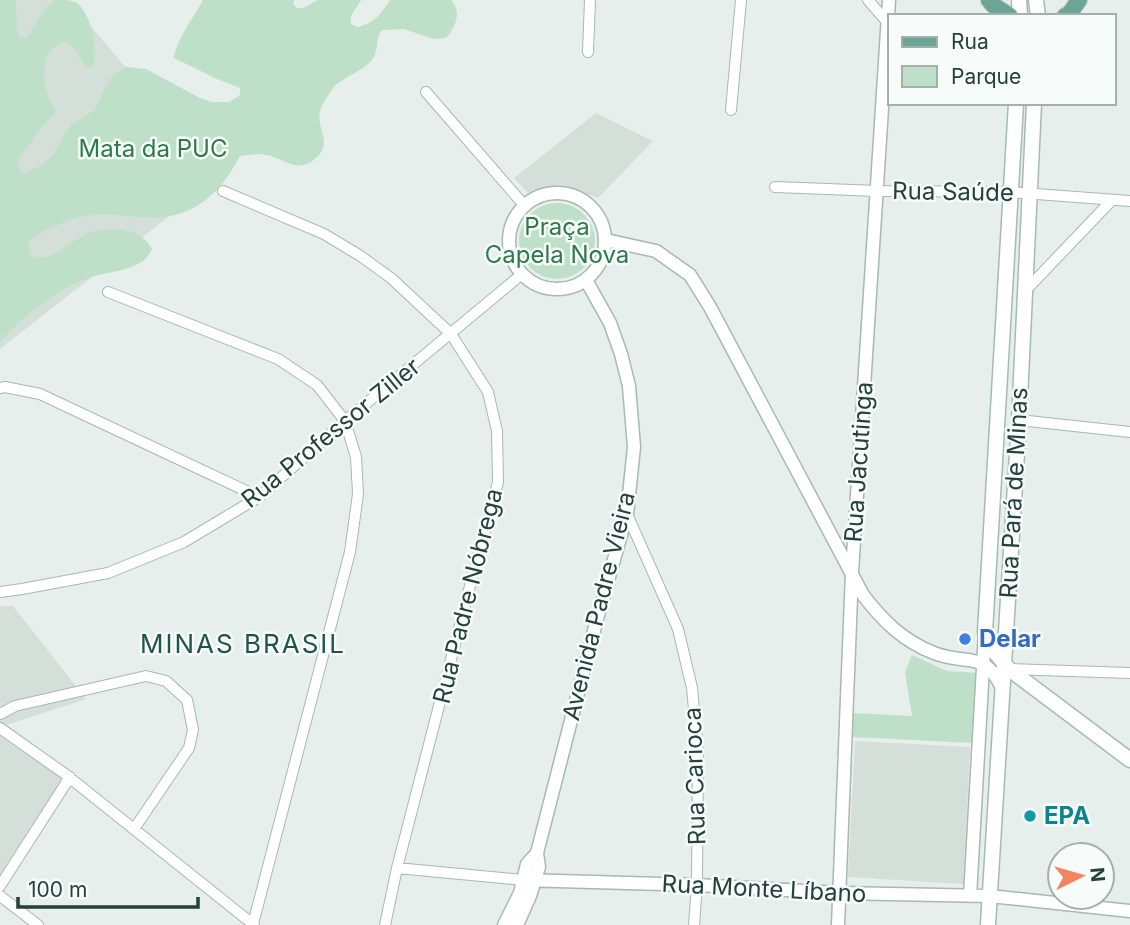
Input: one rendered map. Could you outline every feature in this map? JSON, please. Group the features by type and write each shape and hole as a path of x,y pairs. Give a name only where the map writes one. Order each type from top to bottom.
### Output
{"main road":[{"path":"989,0 1007,14"},
{"path":"1068,14 1079,0"},
{"name":"Rua Pará de Minas","path":"985,632 1016,105"},
{"name":"Rua Pará de Minas","path":"988,925 1006,667 1034,105"},
{"path":"985,632 992,649 1006,667 1130,760"}],"street":[{"path":"588,52 590,0"},
{"path":"732,110 741,0"},
{"path":"868,0 888,23"},
{"name":"Rua Jacutinga","path":"838,925 852,572 888,23"},
{"path":"426,92 524,205"},
{"name":"Rua Saúde","path":"775,187 1010,192 1130,201"},
{"name":"Rua Padre Nóbrega","path":"223,191 324,234 391,278 451,334 488,392 497,431 498,482 397,868 385,925"},
{"path":"558,192 576,196 591,206 602,222 606,240 596,269 586,280 570,288 553,289 536,285 522,274 513,262 509,247 510,231 515,217 524,205 540,195 558,192"},
{"path":"1025,292 1112,200"},
{"path":"606,240 656,251 690,275 710,307 863,595 875,611 896,632 934,653 982,663 994,673 1003,688"},
{"name":"Rua Professor Ziller","path":"0,592 108,573 184,542 259,497 345,421 522,274"},
{"name":"Avenida Padre Vieira","path":"529,880 539,867 537,853 626,514 634,447 629,386 621,354 610,323 586,280"},
{"path":"0,729 69,777 254,924 350,552 358,494 356,457 345,421 317,385 278,359 108,292"},
{"path":"0,388 40,394 259,497"},
{"path":"1018,420 1130,432"},
{"name":"Rua Carioca","path":"626,514 678,629 692,688 698,752 694,925"},
{"name":"Rua Pará de Minas","path":"970,896 985,632"},
{"path":"1006,667 1130,673"},
{"path":"0,713 15,706 146,676 166,681 187,700 193,730 189,747 134,830"},
{"path":"0,886 69,777"},
{"name":"Rua Monte Líbano","path":"397,868 529,880 990,897 1130,911"},
{"path":"503,925 529,880"},
{"path":"517,925 530,896 529,880"},
{"path":"0,896 38,925"}],"shaded area":[{"path":"0,0 69,0 218,178 0,349"},
{"path":"596,113 653,141 598,198 573,189 552,187 528,193 514,178"},
{"path":"0,606 13,606 86,699 0,727"},
{"path":"0,732 65,774 0,885"},
{"path":"855,741 970,747 963,884 848,877"}],"green space":[{"name":"Mata da PUC","path":"0,0 16,0 17,31 20,37 27,38 43,11 55,0 75,2 87,16 94,43 93,67 86,67 72,45 65,42 58,44 46,55 45,84 56,112 20,157 20,171 26,173 54,154 71,125 95,110 107,83 126,67 146,69 212,102 229,102 240,95 240,88 174,58 182,37 203,0 295,0 293,3 297,8 303,8 318,0 361,0 351,16 351,24 358,27 377,17 390,0 451,0 457,14 453,29 446,38 433,39 404,29 382,30 372,60 337,84 327,97 319,118 324,146 309,163 294,165 264,154 240,156 215,191 182,213 152,218 109,214 87,216 56,225 28,241 31,256 44,257 92,232 117,229 141,237 152,249 148,256 135,265 82,280 56,294 19,323 0,343"},
{"name":"Praça Capela Nova","path":"557,203 571,206 584,214 592,227 595,241 592,255 584,268 571,276 557,279 543,276 530,268 522,255 519,241 522,227 530,214 543,206"},
{"path":"912,655 947,671 979,673 972,743 852,737 851,713 912,716 905,672"}],"place":[{"name":"Delar","path":"965,639"},
{"name":"EPA","path":"1030,816"}],"district":[{"name":"MINAS BRASIL","path":"243,644"}]}
